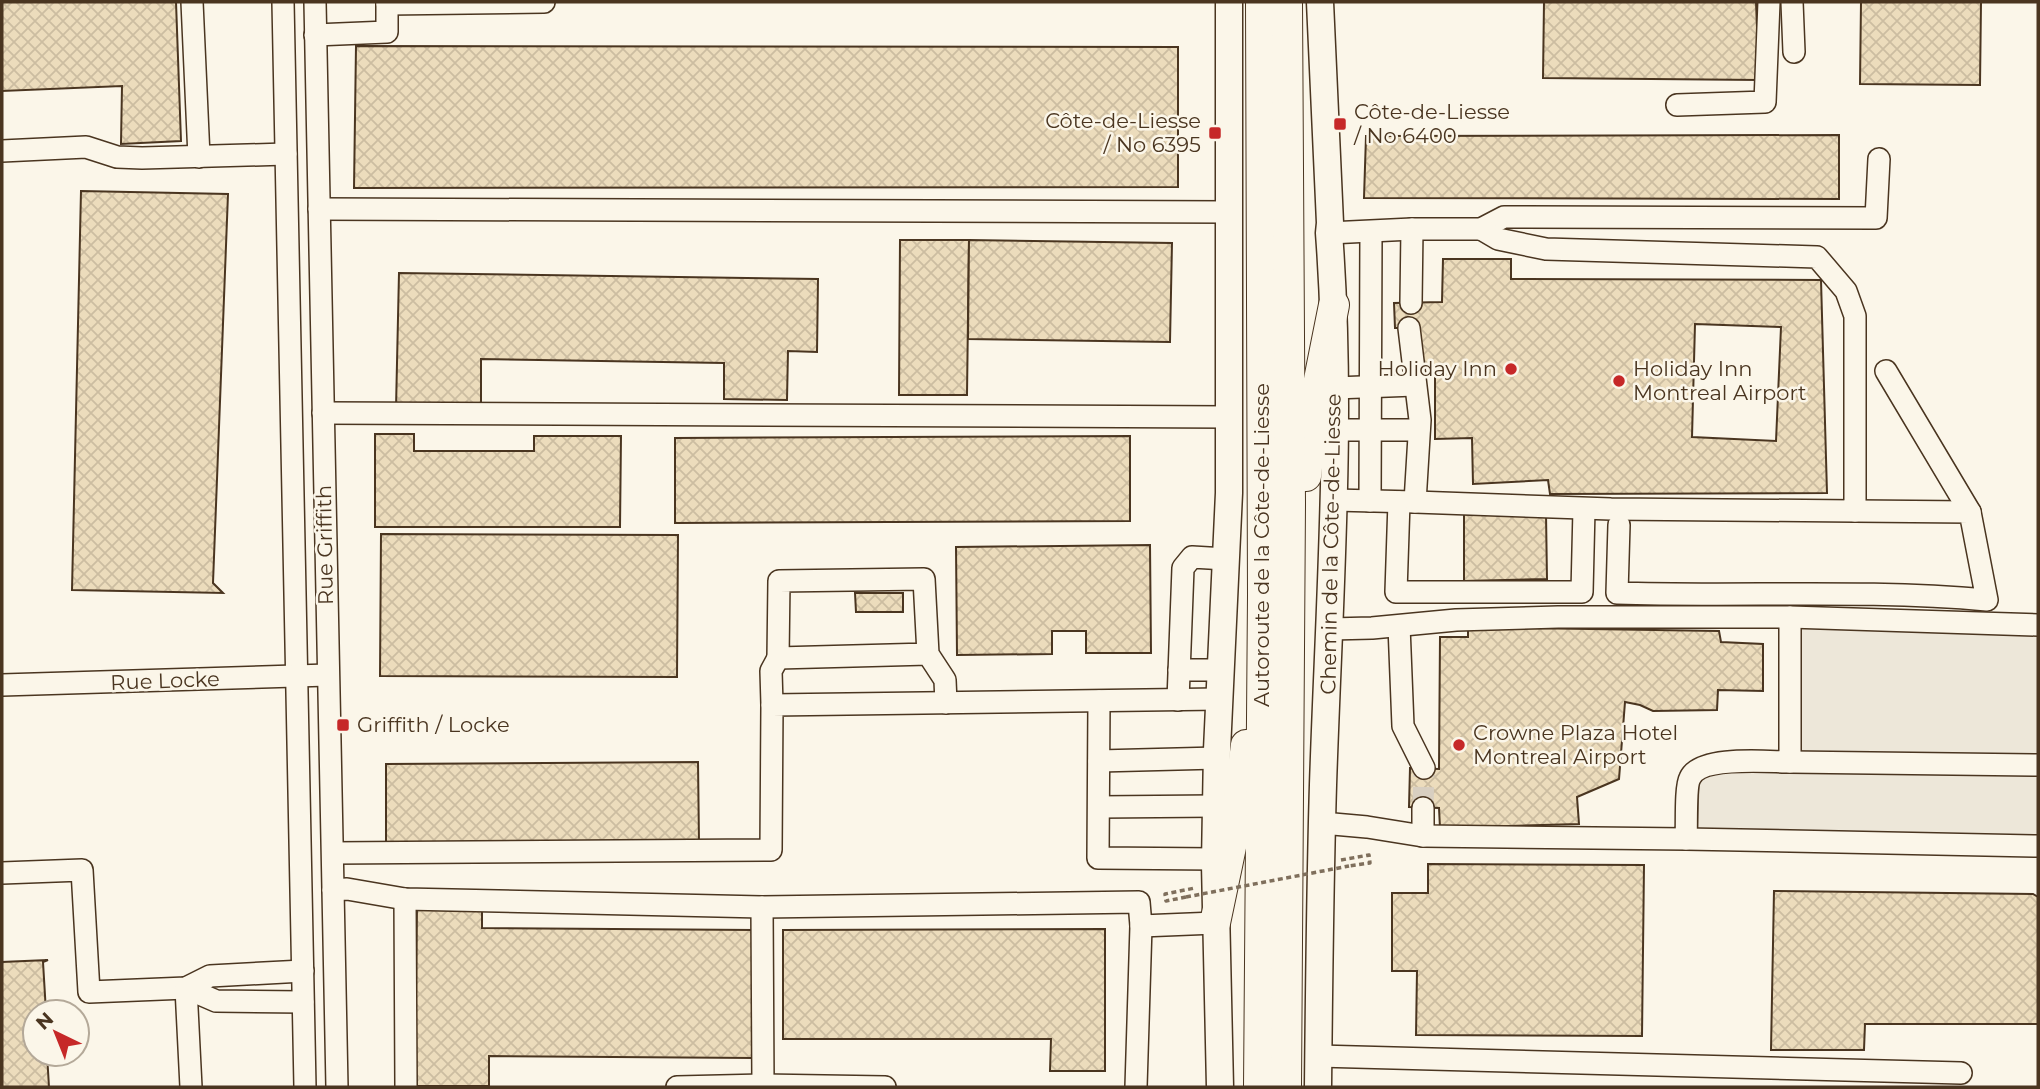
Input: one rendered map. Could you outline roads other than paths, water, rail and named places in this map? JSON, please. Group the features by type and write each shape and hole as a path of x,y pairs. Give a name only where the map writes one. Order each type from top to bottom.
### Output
{"highway":[{"name":"Autoroute de la Côte-de-Liesse","path":"1259,1087 1263,595 1261,2"},
{"name":"Autoroute de la Côte-de-Liesse","path":"1286,1087 1289,619 1287,2"},
{"path":"1289,619 1314,405 1334,305"},
{"path":"1215,923 1237,823 1263,595"}],"main road":[{"path":"1220,1087 1215,859 1230,417 1229,2"},
{"name":"Chemin de la Côte-de-Liesse","path":"1318,1087 1322,823 1335,430 1334,305 1320,2"}],"street":[{"path":"192,2 199,157"},
{"name":"Rue Griffith","path":"283,2 305,1087"},
{"name":"Rue Griffith","path":"314,2 337,1087"},
{"path":"315,34 387,32 387,3 544,2"},
{"path":"1677,104 1765,102 1769,2"},
{"path":"1792,2 1794,52"},
{"path":"2,151 86,147 117,156 286,154"},
{"path":"1329,233 1481,229 1504,217 1876,218 1879,159"},
{"path":"319,209 1230,212"},
{"path":"1410,303 1412,229"},
{"path":"1481,229 1498,239 1546,249 1817,257 1846,291 1855,316 1855,511"},
{"path":"1370,501 1371,232"},
{"path":"1409,328 1419,430 1395,592 1583,592 1584,509"},
{"path":"1619,525 1617,593 1755,596 1814,593 1920,594 1987,600 1970,512 1886,371"},
{"path":"1335,388 1415,385"},
{"path":"323,414 1230,417"},
{"path":"1335,430 1419,430"},
{"path":"1334,500 1584,509 1970,512"},
{"path":"1178,699 1183,568 1192,557 1226,559"},
{"path":"333,853 771,850 771,671 778,658 779,581 924,579 928,654 945,680 946,703"},
{"path":"1330,629 1456,620 1558,617 1790,617 2038,625"},
{"path":"1779,762 1790,617"},
{"path":"1399,626 1403,726 1424,768"},
{"path":"778,658 928,654"},
{"path":"1179,670 1220,670"},
{"name":"Rue Locke","path":"2,685 328,675"},
{"path":"772,705 1219,699"},
{"path":"1099,701 1098,858 1215,859"},
{"path":"1099,761 1217,758"},
{"path":"1686,838 1689,778 1699,767 1726,762 2038,765"},
{"path":"1099,807 1216,806"},
{"path":"1423,808 1423,836"},
{"path":"1322,823 1423,836 1686,838 2038,846"},
{"path":"2,873 82,870 89,992 186,988 211,976 303,986"},
{"path":"333,890 347,889 405,899 762,907 1139,902 1141,926 1136,1087"},
{"path":"405,899 406,1087"},
{"path":"762,907 763,1085"},
{"path":"1141,926 1215,923"},
{"path":"186,988 216,1001 303,986 334,985"},
{"path":"186,988 191,1087"},
{"path":"1318,1056 1961,1073"},
{"path":"677,1087 885,1087"}],"tunnel":[{"path":"1423,808 1424,768"}],"place":[{"name":"Côte-de-Liesse / No 6400","path":"1340,124"},
{"name":"Côte-de-Liesse / No 6395","path":"1215,133"},
{"name":"Holiday Inn","path":"1511,369"},
{"name":"Holiday Inn Montreal Airport","path":"1619,381"},
{"name":"Griffith / Locke","path":"343,725"},
{"name":"Crowne Plaza Hotel Montreal Airport","path":"1459,745"}]}
